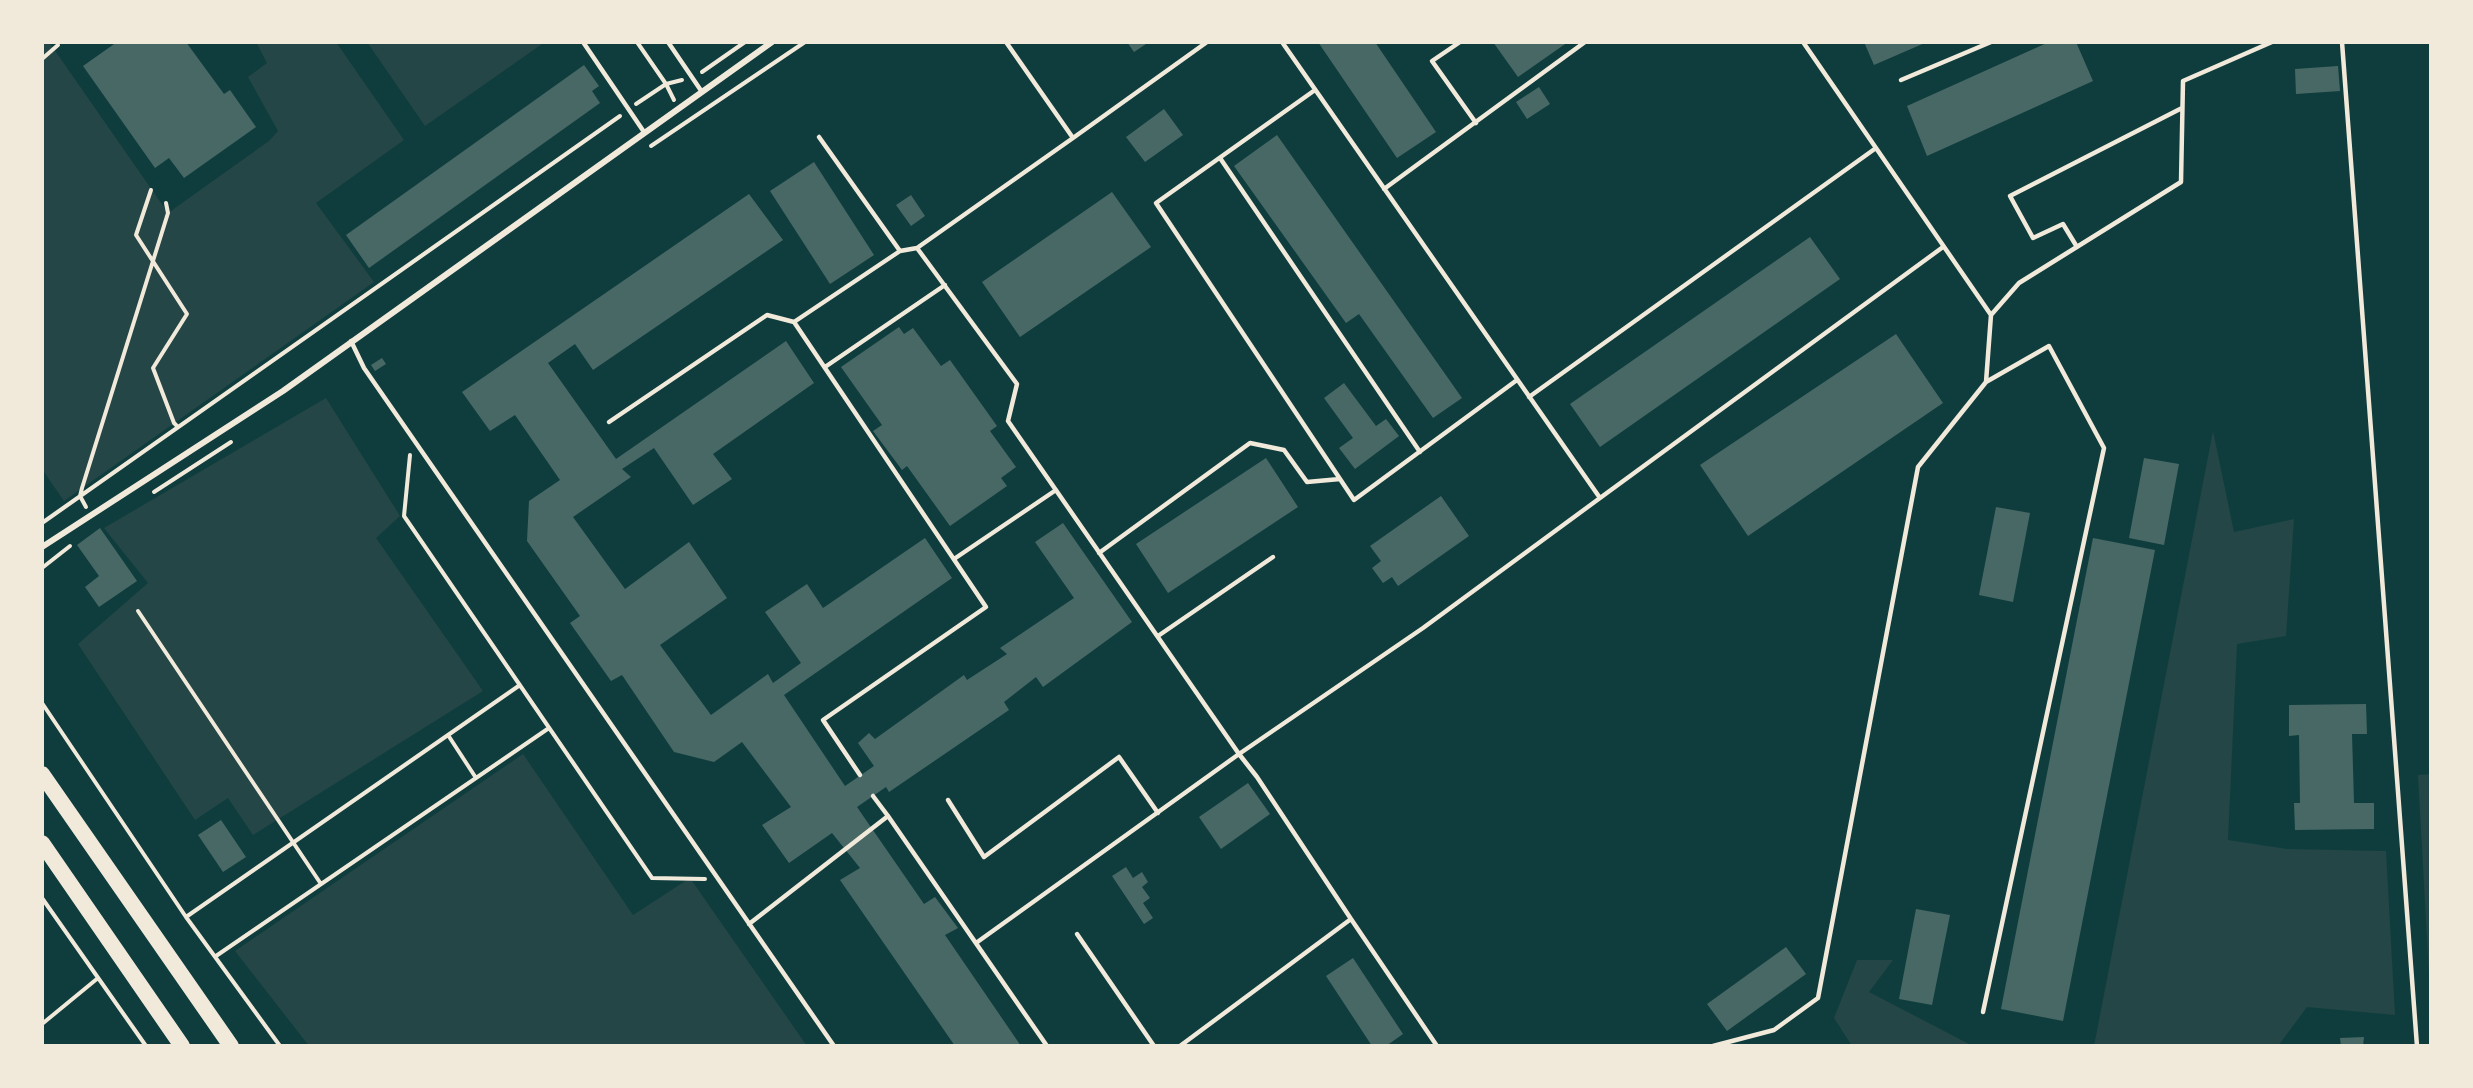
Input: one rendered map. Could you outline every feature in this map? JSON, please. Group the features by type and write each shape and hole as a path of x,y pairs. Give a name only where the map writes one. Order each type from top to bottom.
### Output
{"highway":[{"path":"42,774 231,1046"},
{"path":"42,843 182,1046"}],"street":[{"path":"42,548 283,391 772,42"}],"lane":[{"path":"583,42 644,132"},
{"path":"668,42 702,92"},
{"path":"1006,42 1073,138"},
{"path":"794,322 900,251 917,248 1207,42"},
{"path":"1282,42 1600,498"},
{"path":"1460,42 1432,61 1476,123"},
{"path":"1384,189 1585,42"},
{"path":"1803,42 1991,315"},
{"path":"1900,80 1991,42"},
{"path":"1986,382 1991,315 2019,283 2181,182 2183,81 2272,42"},
{"path":"2342,42 2417,1046"},
{"path":"1316,90 1156,203 1354,500 1517,380"},
{"path":"2077,247 2063,224 2033,238 2010,196 2182,108"},
{"path":"819,137 900,251"},
{"path":"1529,397 1876,148"},
{"path":"1220,158 1420,452"},
{"path":"976,943 1239,754 1423,628 1943,247"},
{"path":"917,248 1017,384 1008,421 1257,777 1437,1046"},
{"path":"825,367 945,285"},
{"path":"609,422 766,315 794,322 986,607 823,720 860,775"},
{"path":"351,341 364,368 411,437 834,1046"},
{"path":"1713,1046 1774,1030 1818,998 1918,467 1986,382 2049,346 2104,448 1983,1012"},
{"path":"1099,553 1250,443 1284,450 1307,482 1340,478"},
{"path":"954,559 1056,490"},
{"path":"1158,636 1273,557"},
{"path":"948,800 984,856 1119,757 1158,813"},
{"path":"873,796 1047,1046"},
{"path":"749,924 888,816"},
{"path":"1180,1046 1351,920"},
{"path":"1077,934 1154,1046"}],"path":[{"path":"638,42 666,84"},
{"path":"42,523 629,109 666,84 692,78 745,42"},
{"path":"737,90 805,42"},
{"path":"42,59 58,45"},
{"path":"151,190 136,235 187,314 153,368 174,423 178,427"},
{"path":"80,496 168,213 166,203"},
{"path":"411,437 404,516 652,878 718,879"},
{"path":"138,611 321,884"},
{"path":"186,917 520,685"},
{"path":"42,703 186,917 280,1046"},
{"path":"216,956 549,728"},
{"path":"448,735 476,778"},
{"path":"42,898 146,1046"},
{"path":"42,1024 98,978"}],"shaded area":[{"path":"42,42 49,42 168,213 269,141 278,131 248,77 267,63 256,42 336,42 404,140 316,203 374,282 64,501 42,469"},
{"path":"367,42 545,42 425,126"},
{"path":"326,398 400,516 376,538 483,691 253,835 228,798 195,820 78,644 148,583 104,528"},
{"path":"2213,431 2234,532 2294,519 2286,636 2237,644 2228,840 2287,849 2386,851 2395,1015 2307,1007 2278,1046 2094,1046"},
{"path":"523,754 633,915 690,878 807,1046 309,1046 235,951"},
{"path":"2431,774 2431,1012 2418,775"},
{"path":"1857,960 1893,960 1869,992 1971,1045 1852,1046 1834,1018"}],"building":[{"path":"117,42 186,42 224,94 230,90 256,127 184,178 169,158 155,168 83,66"},
{"path":"1127,42 1149,42 1134,52"},
{"path":"1318,42 1375,42 1436,132 1397,158"},
{"path":"1493,42 1568,42 1518,77"},
{"path":"1864,42 1927,42 1874,65"},
{"path":"2049,42 2076,42 2093,81 1927,156 1907,106"},
{"path":"584,65 599,86 592,91 600,103 369,268 346,235"},
{"path":"2338,66 2340,91 2296,94 2295,69"},
{"path":"1539,87 1550,104 1527,119 1516,102"},
{"path":"1164,109 1183,135 1145,162 1126,137"},
{"path":"1277,135 1462,398 1433,418 1359,314 1346,323 1234,166"},
{"path":"814,162 874,255 830,284 770,191"},
{"path":"1112,192 1151,247 1020,337 982,282"},
{"path":"749,194 783,240 593,370 575,344 548,363 616,459 786,341 814,383 713,454 732,479 693,505 654,448 622,469 631,477 573,517 625,589 689,542 727,598 660,645 711,715 768,674 773,683 801,663 765,612 807,584 823,608 925,538 952,578 784,695 845,786 874,766 858,743 869,733 875,739 964,675 967,680 1007,654 1000,648 1074,598 1035,542 1063,523 1132,622 1043,687 1036,677 1004,702 1009,710 889,792 886,787 857,807 924,904 935,897 958,928 945,935 1021,1046 955,1046 840,880 860,868 832,833 789,863 762,825 791,807 742,742 714,762 674,752 622,675 611,681 570,623 580,616 527,541 529,501 560,480 515,415 490,431 462,392"},
{"path":"911,195 925,216 911,226 896,205"},
{"path":"1810,237 1840,279 1600,447 1570,404"},
{"path":"899,327 904,334 913,328 941,366 950,360 997,426 990,431 1016,467 1001,478 1007,486 950,526 907,466 902,470 873,431 882,425 841,367"},
{"path":"1896,334 1943,403 1748,536 1700,465"},
{"path":"382,358 386,364 375,371 371,365"},
{"path":"1344,383 1376,426 1386,419 1399,436 1355,469 1339,448 1353,438 1324,398"},
{"path":"1266,458 1298,507 1168,593 1136,544"},
{"path":"2144,458 2179,464 2164,545 2129,538"},
{"path":"1441,496 1469,536 1398,586 1392,577 1383,583 1372,568 1381,561 1370,546"},
{"path":"1996,507 2030,513 2013,602 1979,595"},
{"path":"100,528 137,581 99,607 85,587 99,576 77,545"},
{"path":"2093,538 2155,550 2063,1021 2001,1009"},
{"path":"2366,704 2367,734 2352,734 2354,803 2374,803 2374,829 2295,830 2294,803 2300,803 2299,735 2289,736 2289,705"},
{"path":"1248,783 1270,814 1221,849 1199,817"},
{"path":"221,820 246,857 223,872 198,835"},
{"path":"1126,867 1133,878 1142,872 1148,882 1142,887 1150,898 1143,903 1153,918 1144,924 1112,876"},
{"path":"1916,909 1950,915 1932,1005 1899,999"},
{"path":"1786,947 1806,974 1727,1031 1707,1004"},
{"path":"1353,958 1403,1034 1386,1046 1372,1046 1326,976"},
{"path":"2364,1037 2363,1046 2341,1046 2340,1038"}]}
